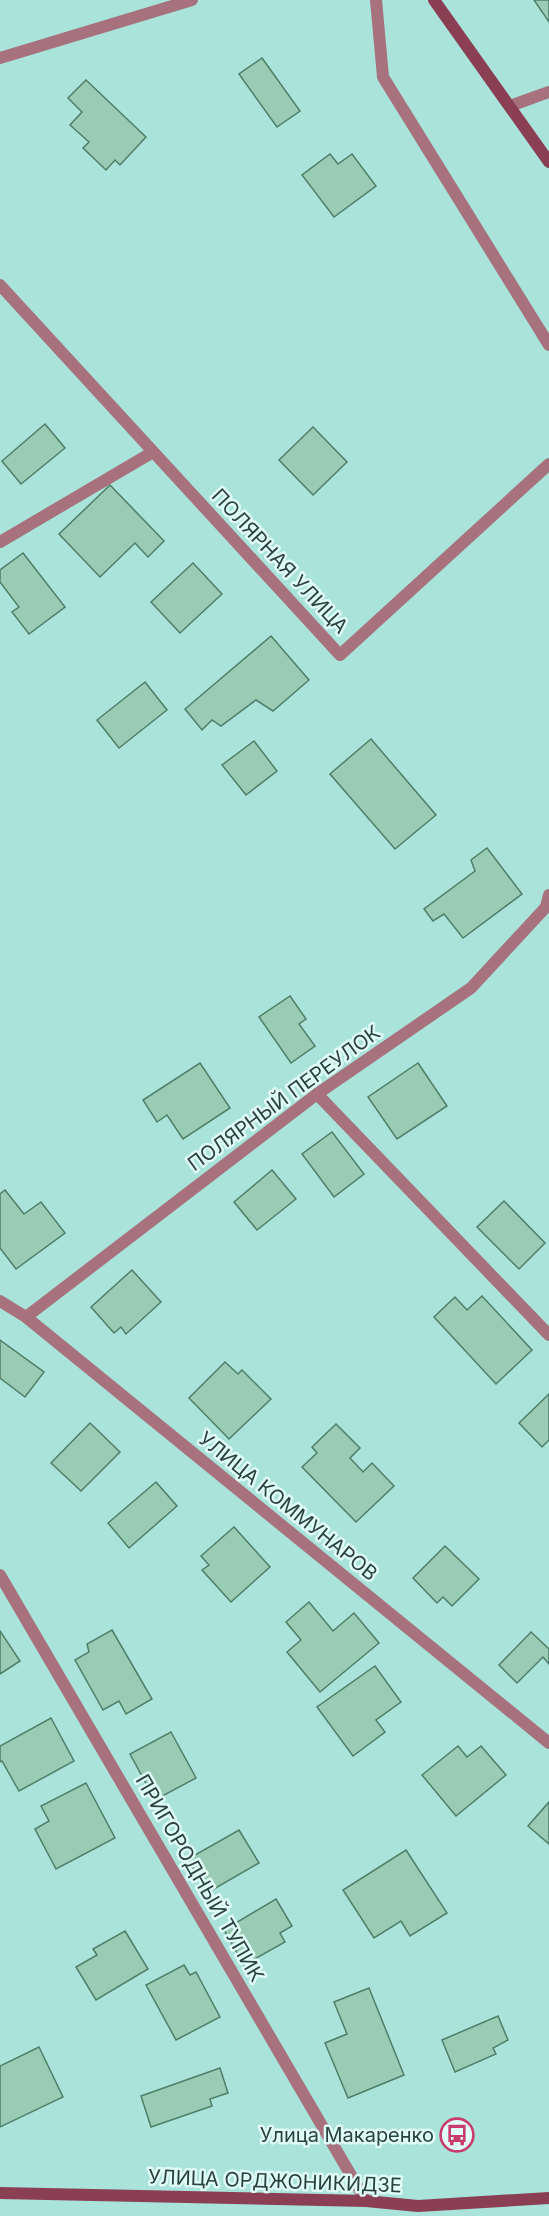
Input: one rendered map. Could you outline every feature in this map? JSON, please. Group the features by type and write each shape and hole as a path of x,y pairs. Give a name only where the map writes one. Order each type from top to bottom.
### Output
{"main road":[{"path":"434,0 549,162"},
{"name":"УЛИЦА ОРДЖОНИКИДЗЕ","path":"0,2193 366,2201 418,2206 549,2198"}],"street":[{"path":"0,58 192,0"},
{"path":"376,0 383,77 549,345"},
{"path":"510,106 549,92"},
{"name":"ПОЛЯРНАЯ УЛИЦА","path":"0,285 340,655 549,464"},
{"path":"0,542 153,452"},
{"name":"ПОЛЯРНЫЙ ПЕРЕУЛОК","path":"26,1317 317,1094 471,988 546,907 549,895"},
{"path":"317,1094 549,1335"},
{"name":"УЛИЦА КОММУНАРОВ","path":"0,1301 26,1317 549,1743"},
{"name":"ПРИГОРОДНЫЙ ТУПИК","path":"0,1575 366,2201"}],"building":[{"path":"534,0 549,0 549,22"},
{"path":"262,58 300,111 277,127 239,74"},
{"path":"86,80 146,137 120,165 115,160 106,170 83,148 89,142 70,125 82,112 68,98"},
{"path":"330,154 338,164 352,154 376,186 334,217 302,175"},
{"path":"45,424 65,448 21,484 2,461"},
{"path":"313,427 347,462 313,495 279,460"},
{"path":"110,485 164,541 148,557 135,543 100,577 59,534"},
{"path":"23,553 65,607 29,634 12,612 19,607 0,582 0,570"},
{"path":"193,563 222,594 180,633 151,602"},
{"path":"271,636 309,680 273,711 256,700 221,726 212,720 202,730 185,709"},
{"path":"145,682 167,710 119,748 97,720"},
{"path":"371,739 436,815 395,849 330,774"},
{"path":"254,741 277,771 246,795 222,765"},
{"path":"487,848 522,894 463,938 444,914 433,921 424,909 475,871 471,860"},
{"path":"290,996 306,1019 299,1024 315,1046 291,1063 259,1017"},
{"path":"200,1063 230,1108 183,1139 167,1115 157,1122 143,1100"},
{"path":"418,1063 447,1106 397,1139 368,1097"},
{"path":"332,1132 364,1174 334,1197 302,1154"},
{"path":"272,1170 296,1199 257,1230 234,1202"},
{"path":"5,1190 24,1214 41,1202 65,1233 16,1269 0,1248 0,1194"},
{"path":"504,1201 545,1243 519,1269 477,1227"},
{"path":"132,1270 161,1302 126,1334 121,1327 114,1333 91,1307"},
{"path":"482,1296 532,1350 496,1384 434,1317 455,1297 467,1310"},
{"path":"0,1340 44,1372 25,1397 0,1378"},
{"path":"225,1362 238,1374 242,1370 271,1399 229,1439 189,1398"},
{"path":"549,1394 549,1440 542,1447 519,1423"},
{"path":"90,1423 120,1452 81,1491 51,1463"},
{"path":"336,1424 360,1448 350,1458 363,1472 372,1463 394,1486 356,1522 302,1467 317,1453 312,1447"},
{"path":"156,1482 177,1506 129,1548 108,1523"},
{"path":"234,1527 270,1567 231,1602 202,1570 209,1565 201,1556"},
{"path":"445,1546 479,1579 452,1606 443,1597 437,1603 413,1578"},
{"path":"309,1602 333,1631 354,1613 379,1643 320,1692 287,1652 301,1640 286,1622"},
{"path":"112,1630 152,1699 126,1714 119,1701 103,1710 75,1660 89,1652 87,1644"},
{"path":"0,1631 20,1661 0,1674"},
{"path":"531,1632 549,1649 549,1664 543,1657 517,1683 499,1665"},
{"path":"375,1666 401,1702 376,1720 385,1732 353,1756 317,1707"},
{"path":"51,1718 74,1761 19,1791 2,1761 0,1762 0,1746"},
{"path":"171,1732 196,1778 155,1800 130,1754"},
{"path":"458,1746 467,1757 481,1746 506,1775 456,1816 422,1775"},
{"path":"86,1783 115,1838 56,1869 35,1829 49,1821 41,1806"},
{"path":"549,1802 549,1844 528,1826"},
{"path":"239,1830 259,1863 207,1893 188,1859"},
{"path":"406,1850 447,1913 410,1936 401,1921 374,1938 343,1890"},
{"path":"276,1899 292,1926 280,1933 285,1942 244,1965 224,1930"},
{"path":"125,1931 148,1969 96,2000 76,1967 97,1955 93,1949"},
{"path":"184,1965 190,1975 196,1972 220,2017 176,2040 146,1985"},
{"path":"369,1988 404,2075 348,2098 325,2043 347,2034 334,2002"},
{"path":"498,2016 508,2040 493,2048 496,2054 455,2072 442,2040"},
{"path":"39,2047 63,2097 0,2127 0,2066"},
{"path":"220,2068 228,2093 210,2099 212,2106 151,2127 141,2096"}],"place":[{"name":"Улица Макаренко","path":"457,2135"}]}
